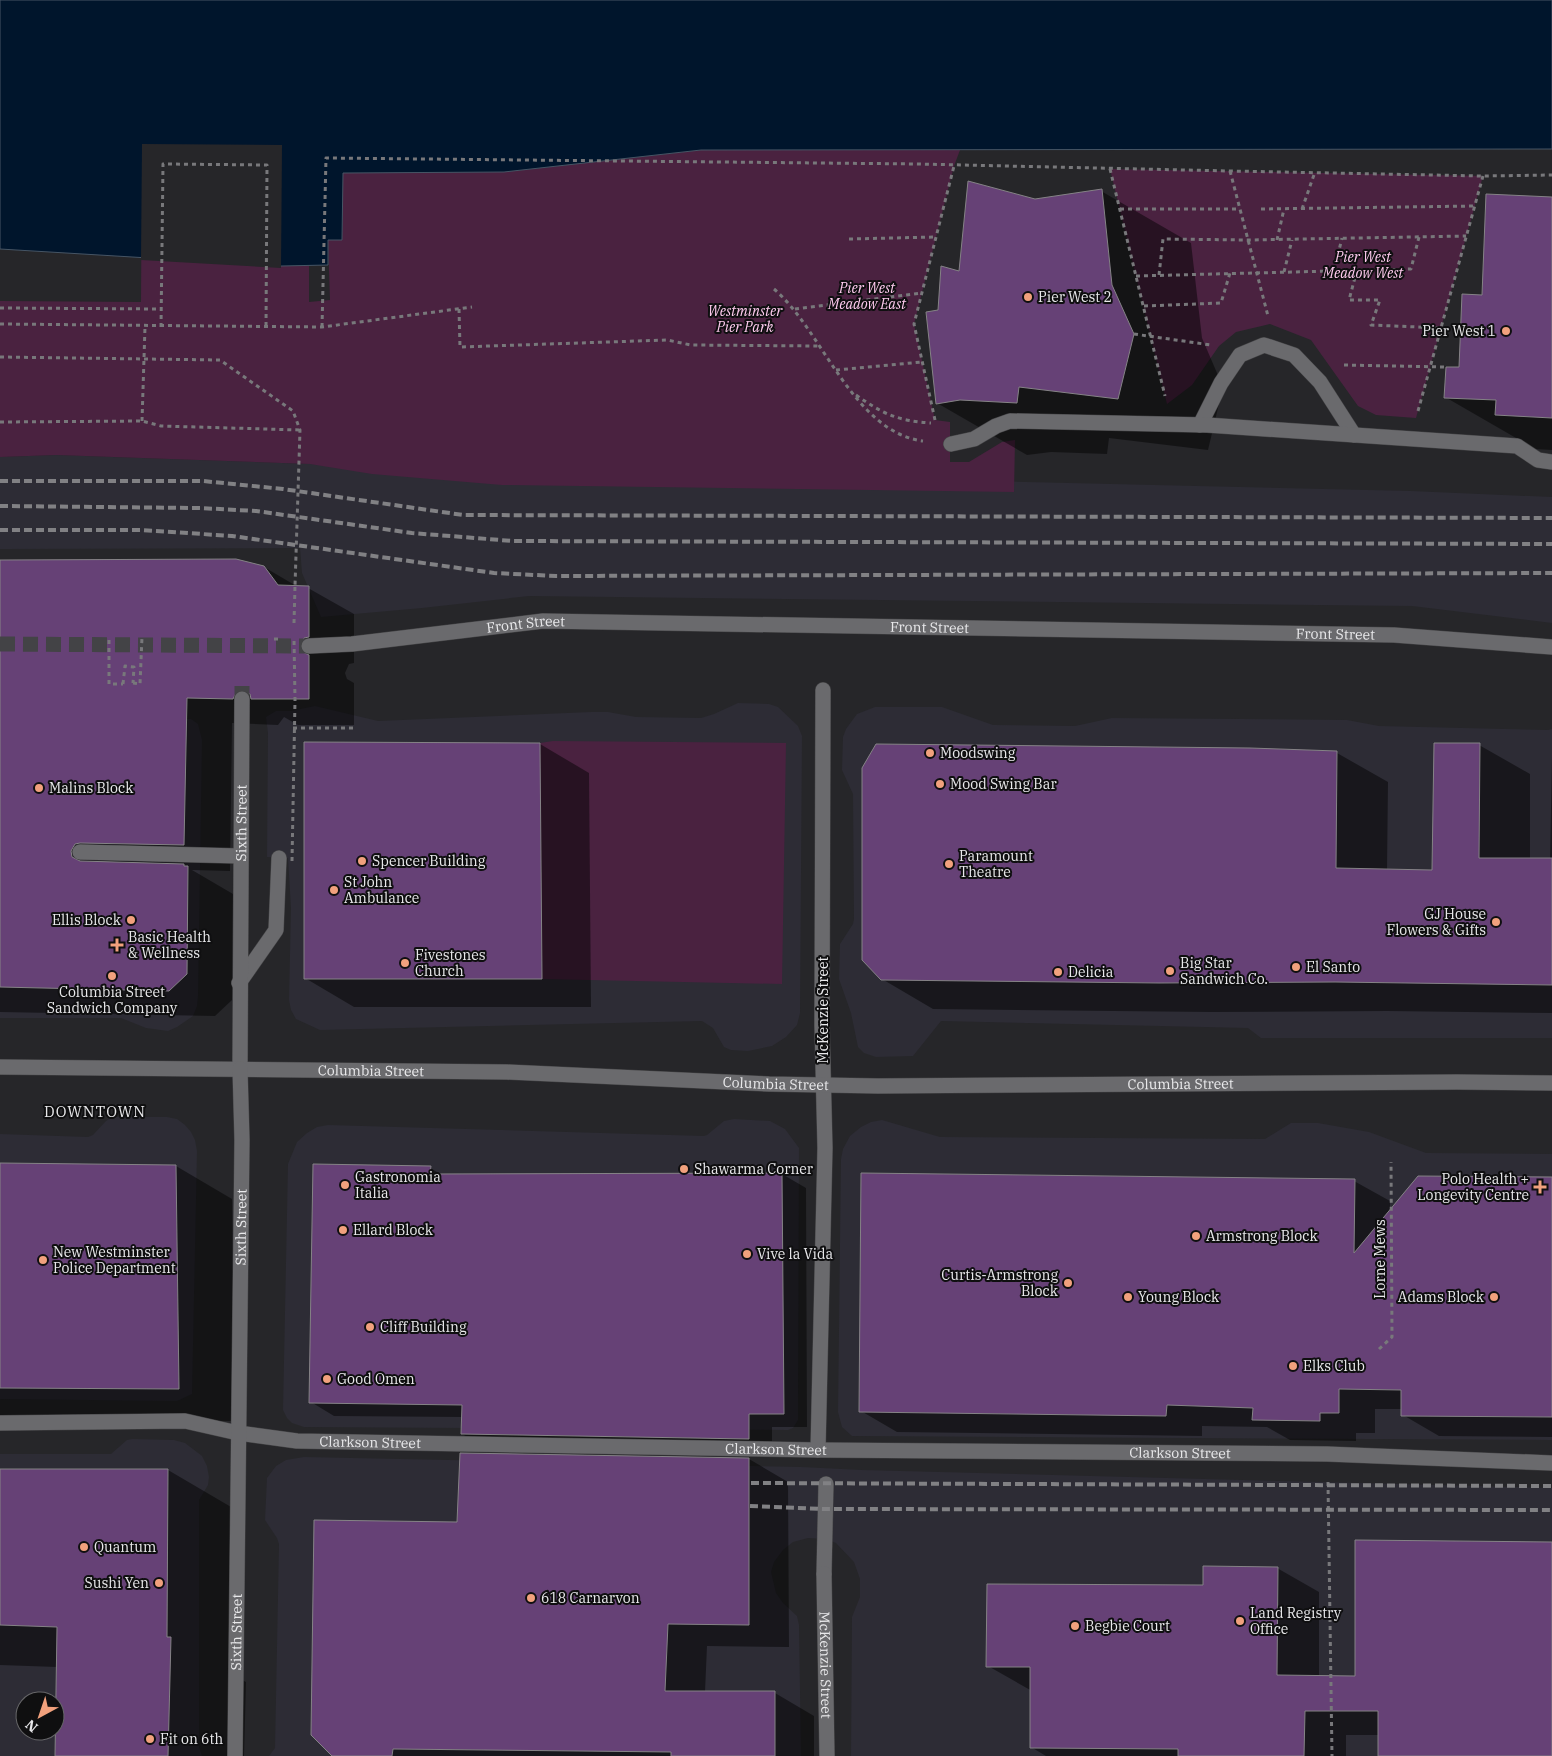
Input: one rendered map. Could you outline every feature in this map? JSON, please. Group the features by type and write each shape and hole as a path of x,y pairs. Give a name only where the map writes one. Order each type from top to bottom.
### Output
{"street":[{"path":"1200,425 1221,383 1240,355 1264,345 1294,355 1320,382 1354,435"},
{"path":"951,444 974,439 996,426 1010,421 1200,425 1517,446 1538,460 1552,462"},
{"name":"Front Street","path":"309,646 352,644 544,621 1394,635 1552,646"},
{"name":"McKenzie Street","path":"818,1450 825,1148 823,1085 823,690"},
{"name":"Sixth Street","path":"235,1756 242,1140 239,983 242,699"},
{"path":"80,852 240,856"},
{"path":"239,983 276,930 286,860"},
{"name":"Columbia Street","path":"0,1067 507,1072 823,1085 1552,1083"},
{"name":"Clarkson Street","path":"0,1423 185,1421 238,1433 297,1441 818,1450 1327,1454 1552,1463"},
{"name":"McKenzie Street","path":"826,1484 824,1574 826,1756"}],"path":[{"path":"322,327 326,158 886,164 1483,176 1552,175"},
{"path":"161,327 162,164 267,165 266,328"},
{"path":"852,392 885,414 909,422 935,422 914,324 954,166"},
{"path":"1110,169 1167,404"},
{"path":"1230,172 1270,324"},
{"path":"1302,209 1315,172"},
{"path":"1416,418 1483,176"},
{"path":"1261,209 1474,206"},
{"path":"1120,209 1240,209"},
{"path":"1277,240 1284,209"},
{"path":"1159,276 1163,239 1292,240 1466,236"},
{"path":"849,239 936,237"},
{"path":"1136,276 1411,269 1419,237"},
{"path":"1334,271 1342,238"},
{"path":"1284,272 1292,240"},
{"path":"1357,270 1349,300 1380,300 1372,325 1441,328"},
{"path":"1144,306 1221,303 1230,273"},
{"path":"774,290 788,301 862,405 885,424 909,439 951,444"},
{"path":"794,309 922,293"},
{"path":"0,324 145,327 322,327 472,307"},
{"path":"0,308 161,309"},
{"path":"459,309 460,346 667,340 691,345 820,346"},
{"path":"142,421 145,327"},
{"path":"1134,334 1220,346"},
{"path":"0,357 220,360 293,410 300,430 294,639 295,700 286,860"},
{"path":"836,370 922,362"},
{"path":"1338,365 1446,367"},
{"path":"0,422 142,421 161,426 300,430"},
{"path":"109,640 109,684 123,684 124,666 134,667 132,683 140,684 142,637"},
{"path":"274,639 284,639"},
{"path":"293,728 354,728"},
{"name":"Lorne Mews","path":"1379,1350 1392,1337 1391,1162"},
{"path":"1327,1454 1332,1756"}],"shaded area":[{"path":"56,455 424,468 1411,491 1552,497 1552,623 1412,606 529,596 321,617 302,573 300,548 0,549 0,457"},
{"path":"738,703 769,704 778,707 798,726 802,736 800,1013 797,1025 786,1037 772,1046 748,1051 731,1050 724,1047 713,1028 702,1021 320,1030 296,1019 291,1010 289,1000 291,908 288,858 267,857 268,733 266,717 276,711 291,711 315,706 378,721 591,712 608,712 636,717 701,718"},
{"path":"875,707 942,707 993,725 1075,726 1112,718 1347,720 1379,726 1552,729 1552,1038 1261,1038 1248,1028 941,1021 913,1056 876,1057 864,1053 858,1047 851,1013 839,979 840,944 853,924 854,919 853,794 842,770 843,737 846,729 857,714"},
{"path":"0,715 191,719 198,724 202,740 198,996 193,1016 177,1027 168,1031 146,1028 121,1018 0,1018"},
{"path":"113,1117 167,1117 177,1119 191,1132 195,1140 197,1151 192,1394 177,1401 0,1399 0,1134 88,1137 93,1135 106,1121"},
{"path":"734,1119 770,1121 785,1129 799,1148 798,1420 793,1428 788,1430 304,1427 292,1423 287,1418 283,1410 288,1164 297,1142 307,1133 317,1127 328,1125 704,1136 724,1121"},
{"path":"882,1120 940,1137 1265,1139 1291,1123 1318,1123 1369,1132 1426,1153 1552,1154 1552,1440 852,1436 842,1427 838,1412 841,1159 843,1149 850,1136 871,1122"},
{"path":"127,1440 174,1440 185,1443 202,1456 207,1466 208,1485 199,1500 199,1747 202,1756 0,1756 0,1454 111,1454"},
{"path":"304,1457 801,1467 1552,1488 1552,1756 851,1756 852,1617 860,1597 860,1579 854,1562 836,1543 825,1539 808,1538 793,1542 783,1550 774,1562 771,1572 776,1593 783,1603 797,1616 799,1625 801,1756 269,1756 275,1748 279,1544 265,1520 267,1478 276,1466 286,1460"}],"green space":[{"name":"Westminster Pier Park","path":"142,144 281,266 309,266 309,302 330,300 328,240 342,240 343,173 514,171 701,150 960,150 954,166 914,324 935,420 950,422 950,462 969,462 1002,442 1015,440 1014,492 502,485 372,474 310,464 56,455 0,457 0,301 141,302"},
{"name":"Pier West Meadow West","path":"1110,169 1483,176 1416,418 1376,415 1358,406 1311,340 1270,324 1236,332 1219,346 1192,385 1167,404"},
{"path":"553,741 786,743 782,984 542,979 540,743"}],"water":[{"path":"0,0 1552,0 1552,149 701,150 504,172 343,173 342,240 328,240 328,265 281,266 0,249"}],"pier":[{"path":"142,144 282,145 281,268 141,260"}],"building":[{"name":"Pier West 2","path":"968,181 1035,199 1102,189 1112,285 1134,334 1118,399 1019,387 1017,403 960,400 936,404 926,312 938,310 941,266 959,271"},
{"name":"Pier West 1","path":"1486,194 1552,197 1552,418 1495,415 1496,400 1444,398 1446,367 1459,367 1462,294 1482,295"},
{"path":"236,559 264,566 278,585 309,586 309,637 304,638 300,646 301,651 309,655 309,699 251,699 250,694 243,690 237,691 233,699 187,698 184,845 80,843 75,844 71,851 72,857 80,861 184,864 184,866 188,866 187,974 169,991 0,987 0,560"},
{"path":"304,742 540,743 542,979 304,979"},
{"path":"1434,743 1480,743 1479,858 1552,858 1552,985 881,980 862,960 862,768 876,744 1250,748 1337,751 1336,868 1432,870"},
{"path":"0,1163 176,1165 179,1389 0,1388"},
{"path":"313,1164 431,1166 430,1174 782,1173 784,1414 749,1414 749,1439 461,1434 462,1405 309,1403"},
{"path":"861,1173 1355,1179 1354,1253 1418,1176 1552,1177 1552,1417 1401,1416 1401,1390 1339,1389 1339,1413 1320,1413 1320,1421 1252,1420 1253,1408 1167,1405 1166,1416 859,1412"},
{"name":"618 Carnarvon","path":"460,1453 749,1458 749,1625 668,1624 665,1691 775,1691 775,1756 671,1756 671,1752 393,1749 392,1756 332,1756 311,1735 314,1520 457,1522"},
{"name":"Quantum","path":"0,1469 168,1469 167,1637 171,1637 168,1756 55,1756 55,1741 65,1741 65,1691 56,1691 57,1627 0,1625"},
{"path":"1355,1540 1552,1542 1552,1756 1378,1756 1378,1711 1305,1711 1304,1756 1178,1756 1178,1749 1030,1748 1030,1667 986,1667 987,1584 1203,1585 1203,1566 1278,1567 1277,1675 1355,1676"}],"tunnel":[{"path":"0,644 309,646"},
{"path":"242,686 242,699"}],"railway":[{"path":"0,481 203,481 283,489 463,515 1552,518"},
{"path":"0,506 200,508 256,511 412,533 513,541 1552,544"},
{"path":"0,530 142,530 232,536 494,573 556,576 1552,573"},
{"path":"751,1483 1552,1486"},
{"path":"750,1506 825,1509 1552,1510"}],"place":[{"name":"Pier West 2","path":"1028,297"},
{"name":"Pier West 1","path":"1506,331"},
{"name":"Moodswing","path":"930,753"},
{"name":"Mood Swing Bar","path":"940,784"},
{"name":"Malins Block","path":"39,788"},
{"name":"Spencer Building","path":"362,861"},
{"name":"Paramount Theatre","path":"949,864"},
{"name":"St John Ambulance","path":"334,890"},
{"name":"Ellis Block","path":"131,920"},
{"name":"GJ House Flowers & Gifts","path":"1496,922"},
{"name":"Basic Health & Wellness","path":"117,945"},
{"name":"Fivestones Church","path":"405,963"},
{"name":"El Santo","path":"1296,967"},
{"name":"Big Star Sandwich Co.","path":"1170,971"},
{"name":"Delicia","path":"1058,972"},
{"name":"Columbia Street Sandwich Company","path":"112,976"},
{"name":"Shawarma Corner","path":"684,1169"},
{"name":"Gastronomia Italia","path":"345,1185"},
{"name":"Polo Health + Longevity Centre","path":"1540,1187"},
{"name":"Ellard Block","path":"343,1230"},
{"name":"Armstrong Block","path":"1196,1236"},
{"name":"Vive la Vida","path":"747,1254"},
{"name":"New Westminster Police Department","path":"43,1260"},
{"name":"Curtis-Armstrong Block","path":"1068,1283"},
{"name":"Young Block","path":"1128,1297"},
{"name":"Adams Block","path":"1494,1297"},
{"name":"Cliff Building","path":"370,1327"},
{"name":"Elks Club","path":"1293,1366"},
{"name":"Good Omen","path":"327,1379"},
{"name":"Quantum","path":"84,1547"},
{"name":"Sushi Yen","path":"159,1583"},
{"name":"618 Carnarvon","path":"531,1598"},
{"name":"Land Registry Office","path":"1240,1621"},
{"name":"Begbie Court","path":"1075,1626"},
{"name":"Fit on 6th","path":"150,1739"}],"district":[{"name":"DOWNTOWN","path":"95,1112"}],"park label":[{"name":"Pier West Meadow East","path":"867,296"}]}
